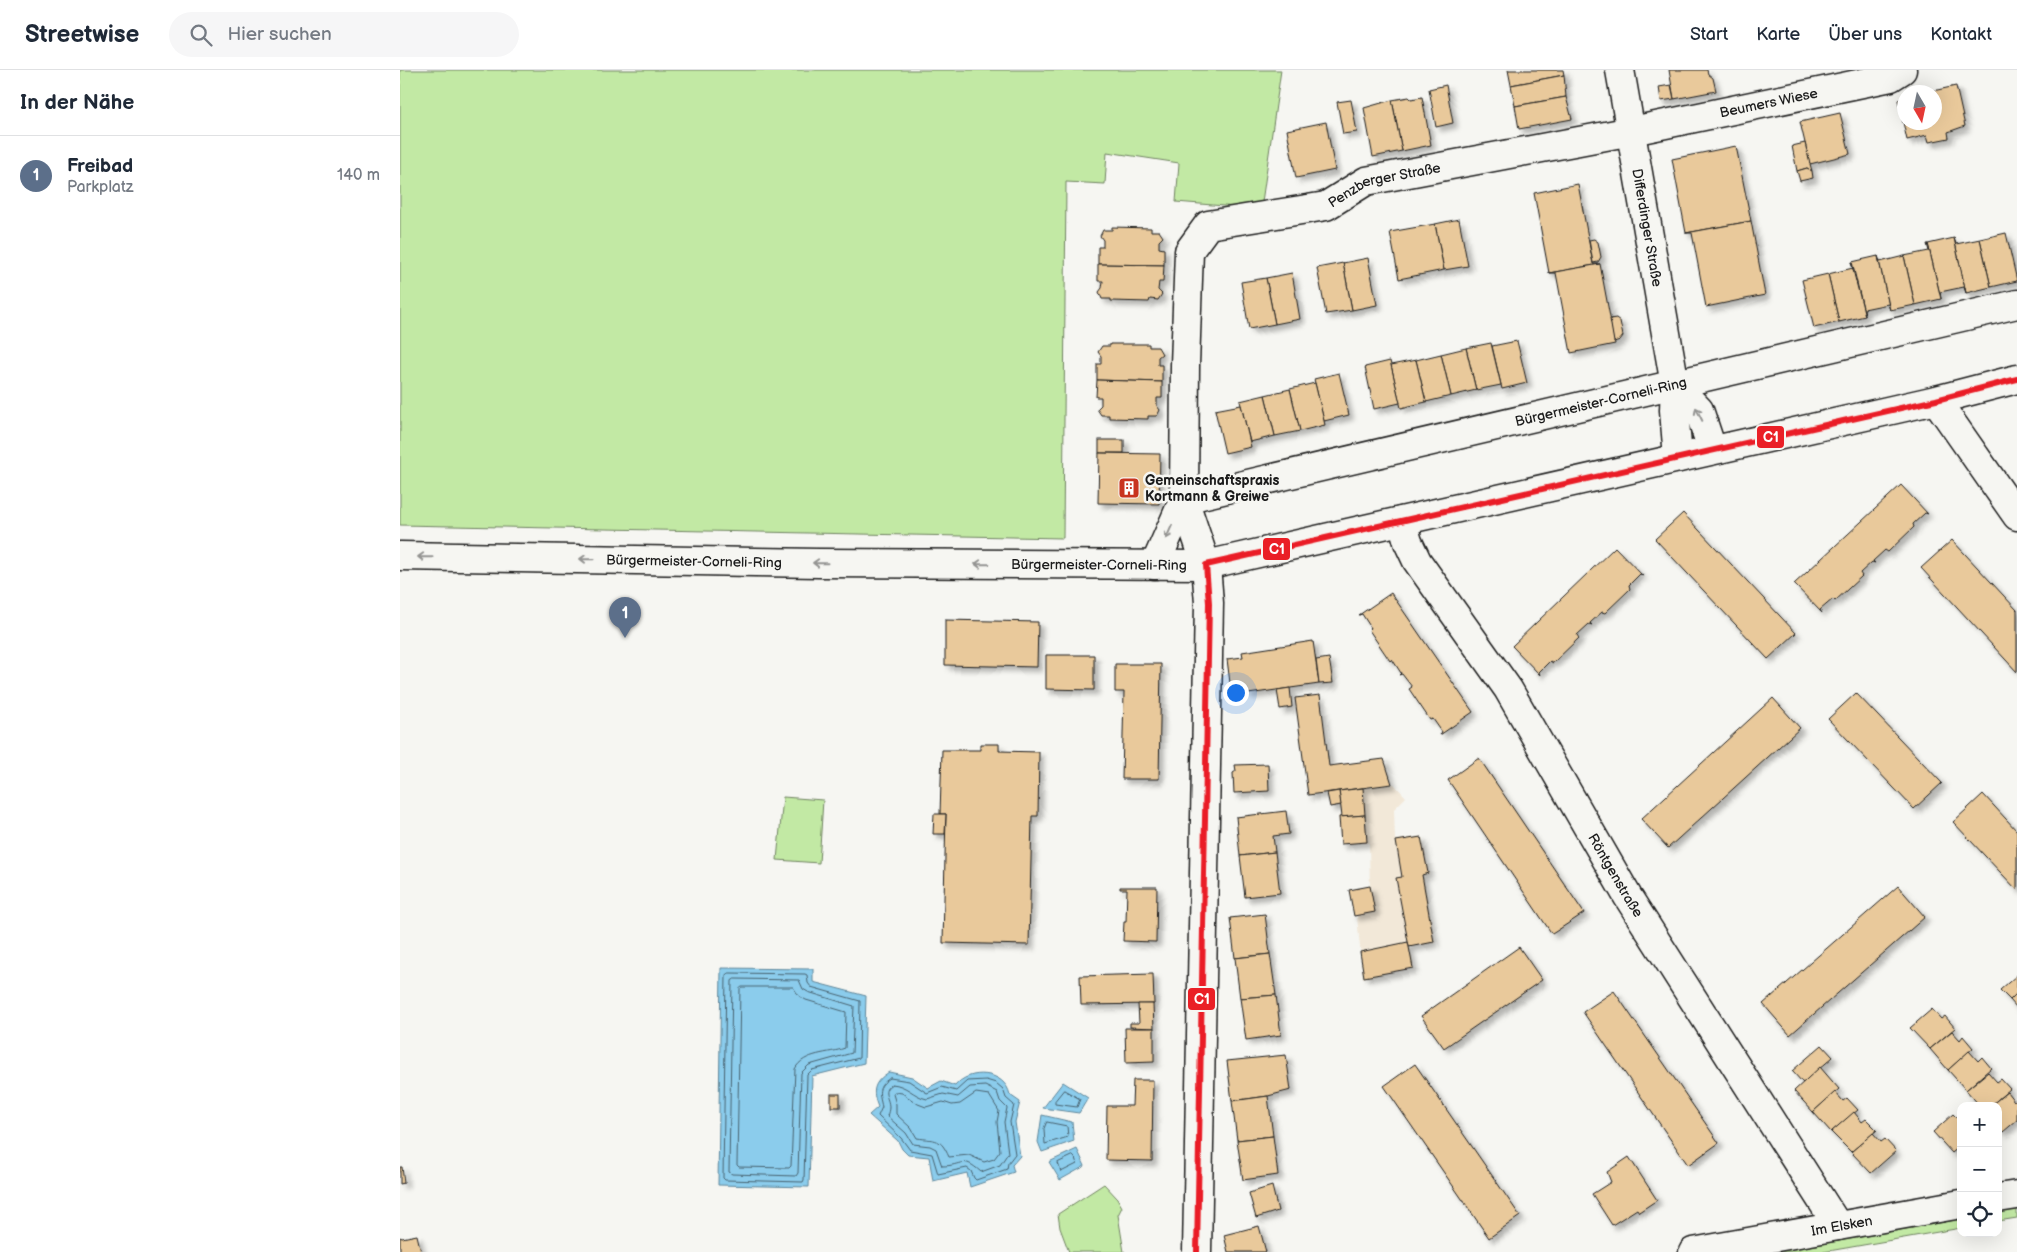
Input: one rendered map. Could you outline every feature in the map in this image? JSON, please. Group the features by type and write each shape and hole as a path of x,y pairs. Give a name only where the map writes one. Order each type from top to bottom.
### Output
{"street":[{"name":"Differdinger Straße","path":"1620,70 1675,385 1674,410 1678,458"},
{"name":"Beumers Wiese","path":"1632,132 1891,77 1902,70"},
{"name":"Penzberger Straße","path":"1197,1252 1209,603 1206,565 1184,500 1188,251 1208,224 1326,206 1366,180 1632,132"},
{"name":"Bürgermeister-Corneli-Ring","path":"1184,500 2017,304"},
{"name":"Bürgermeister-Corneli-Ring","path":"400,556 1206,565 1712,449 1936,400 2017,379"},
{"path":"1675,385 1699,410 1712,449"},
{"path":"1936,400 2017,516"},
{"name":"Penzberger Straße","path":"1155,565 1184,500"},
{"name":"Röntgenstraße","path":"1402,521 1408,542 1417,561 1508,689 1628,897 1838,1226"},
{"path":"2002,1197 2017,1195"},
{"name":"Im Elsken","path":"1693,1252 1957,1205"}],"shaded area":[{"path":"1394,784 1406,797 1394,809 1395,840 1422,836 1429,874 1423,875 1435,943 1410,947 1414,968 1363,978 1355,896 1370,892 1369,843 1340,844 1338,816 1342,815 1338,792"}],"green space":[{"path":"400,70 1281,70 1261,209 1176,202 1179,163 1107,152 1105,184 1066,182 1063,538 400,525"},
{"path":"783,797 823,800 819,863 777,860"},
{"path":"1104,1184 1117,1198 1122,1207 1118,1215 1124,1252 1069,1252 1060,1228 1058,1214"},
{"path":"2017,1209 2017,1218 2002,1220 2002,1212"},
{"path":"1957,1220 1957,1229 1823,1252 1777,1252"}],"water":[{"path":"721,968 813,969 813,982 866,996 864,1063 812,1076 809,1187 718,1185"},
{"path":"889,1072 912,1077 928,1088 941,1081 955,1086 961,1080 977,1074 994,1076 1001,1081 1007,1087 1010,1095 1020,1102 1015,1122 1020,1156 1012,1165 1014,1172 970,1187 967,1173 933,1181 929,1157 908,1155 898,1141 869,1115 878,1107 874,1091 875,1087 880,1079"},
{"path":"1063,1082 1088,1098 1079,1113 1043,1108"},
{"path":"1042,1115 1072,1122 1074,1141 1042,1152 1038,1142"},
{"path":"1077,1149 1085,1166 1060,1180 1049,1162"}],"building":[{"path":"1508,70 1563,70 1564,75 1511,85"},
{"path":"1669,70 1707,70 1708,74 1713,78 1716,91 1674,99"},
{"path":"1564,75 1566,97 1515,106 1511,85"},
{"path":"1446,85 1453,123 1436,127 1429,89"},
{"path":"1671,85 1674,99 1661,101 1659,87"},
{"path":"1956,86 1965,126 1948,132 1949,138 1929,142 1927,135 1907,140 1905,130 1942,130 1942,89"},
{"path":"1409,97 1411,99 1422,97 1431,145 1402,151 1392,100"},
{"path":"1566,97 1572,119 1519,129 1515,106"},
{"path":"1351,100 1357,132 1343,134 1337,102"},
{"path":"1392,100 1402,151 1373,157 1364,108"},
{"path":"1840,113 1850,154 1810,164 1800,122"},
{"path":"1326,122 1335,170 1296,178 1287,130"},
{"path":"1805,143 1812,171 1807,168 1797,171 1792,146"},
{"path":"1736,146 1751,221 1686,233 1672,159"},
{"path":"1807,168 1812,171 1813,178 1800,181 1797,171"},
{"path":"1578,184 1593,264 1600,264 1549,273 1534,193"},
{"path":"1459,219 1468,266 1444,270 1435,224"},
{"path":"1751,221 1765,295 1706,307 1692,233 1686,233"},
{"path":"1435,224 1444,270 1399,279 1390,232"},
{"path":"1112,227 1151,228 1151,231 1159,231 1163,237 1159,241 1159,248 1164,249 1164,265 1098,264 1098,247 1103,247 1103,240 1100,236 1103,230 1112,230"},
{"path":"2006,233 2017,281 1991,287 1980,239"},
{"path":"1954,238 1956,244 1980,239 1991,287 1966,293"},
{"path":"1954,238 1966,293 1964,287 1940,292 1941,299 1928,244"},
{"path":"1594,239 1598,242 1601,257 1598,262 1593,263 1589,240"},
{"path":"1928,244 1941,299 1915,305 1904,256 1929,251"},
{"path":"1878,256 1890,310 1888,304 1864,309 1865,316 1852,262"},
{"path":"1878,256 1880,262 1904,256 1915,305 1890,310"},
{"path":"1368,258 1377,305 1352,310 1343,263"},
{"path":"1343,263 1352,310 1326,314 1317,268"},
{"path":"1098,264 1164,265 1163,282 1159,282 1158,290 1162,294 1158,300 1150,299 1149,302 1102,299 1099,292 1103,281 1098,281"},
{"path":"1600,264 1615,344 1571,353 1556,273 1549,273"},
{"path":"1853,268 1865,316 1839,322 1828,274"},
{"path":"1292,273 1300,319 1275,324 1266,278"},
{"path":"1828,274 1839,322 1814,328 1802,280"},
{"path":"1266,278 1275,324 1249,329 1241,282"},
{"path":"1616,318 1620,321 1623,336 1620,340 1614,342 1610,319"},
{"path":"1517,341 1527,383 1502,389 1492,346"},
{"path":"1491,343 1501,385 1476,390 1466,348"},
{"path":"1110,344 1149,344 1149,347 1158,347 1162,354 1158,357 1158,365 1162,365 1162,382 1097,380 1097,364 1101,364 1101,356 1098,352 1102,346 1110,346"},
{"path":"1466,348 1476,390 1451,396 1441,354"},
{"path":"1441,354 1451,396 1426,402 1416,360"},
{"path":"1416,360 1426,402 1401,408 1391,365"},
{"path":"1390,361 1400,403 1374,409 1365,367"},
{"path":"1339,373 1349,415 1324,421 1314,379"},
{"path":"1097,380 1162,382 1162,398 1157,398 1157,406 1160,410 1157,416 1148,416 1148,419 1109,418 1109,415 1101,415 1097,409 1101,405 1101,397 1096,397"},
{"path":"1315,383 1325,425 1300,431 1290,389"},
{"path":"1290,389 1300,431 1275,436 1265,395"},
{"path":"1265,395 1275,436 1250,442 1240,401"},
{"path":"1241,405 1251,447 1225,453 1215,410"},
{"path":"1099,440 1124,440 1124,453 1099,453"},
{"name":"Gemeinschaftspraxis Kortmann & Greiwe","path":"1099,453 1160,454 1159,504 1098,503"},
{"path":"1901,485 1928,514 1925,513 1913,524 1914,527 1888,552 1885,550 1873,561 1875,563 1872,562 1860,573 1862,576 1835,601 1833,599 1820,610 1822,613 1794,584"},
{"path":"1683,513 1796,633 1768,659 1655,539"},
{"path":"1952,540 2017,610 2017,672 1921,568"},
{"path":"1615,547 1643,576 1640,574 1629,585 1630,589 1605,613 1602,612 1590,623 1592,625 1589,624 1577,635 1579,638 1553,663 1550,661 1539,672 1540,675 1512,646"},
{"path":"1391,593 1473,712 1440,735 1442,732 1433,719 1430,720 1409,689 1412,687 1402,674 1399,675 1401,673 1392,659 1390,661 1369,630 1371,628 1362,614 1359,615"},
{"path":"945,620 1038,622 1037,667 945,665"},
{"path":"1313,641 1319,684 1248,694 1247,689 1231,691 1227,659 1243,657 1242,652"},
{"path":"1046,655 1094,655 1094,690 1046,689"},
{"path":"1329,658 1333,683 1319,684 1316,660"},
{"path":"1115,664 1161,664 1159,779 1122,779 1124,692 1115,692"},
{"path":"1290,688 1292,707 1280,709 1277,690"},
{"path":"1856,693 1942,783 1914,809 1828,719"},
{"path":"1320,695 1329,766 1384,759 1392,784 1308,795 1295,698"},
{"path":"1773,698 1800,728 1668,848 1641,819"},
{"path":"980,744 999,744 999,751 1039,752 1038,816 1032,816 1029,945 943,943 946,814 940,814 942,750 980,750"},
{"path":"1479,758 1584,913 1552,934 1448,780"},
{"path":"1268,764 1269,791 1234,793 1233,773 1236,771 1235,765"},
{"path":"1363,788 1365,815 1342,817 1339,791"},
{"path":"1339,791 1341,805 1330,807 1327,793"},
{"path":"1983,794 2017,831 2017,890 1953,822"},
{"path":"1286,811 1289,834 1273,836 1275,852 1240,856 1236,817"},
{"path":"934,814 946,814 945,834 933,834"},
{"path":"1365,815 1367,842 1341,844 1339,817"},
{"path":"1421,837 1428,873 1422,875 1434,942 1409,947 1396,878 1402,877 1396,841"},
{"path":"1275,852 1280,893 1245,897 1240,856"},
{"path":"1370,886 1375,912 1354,916 1349,890"},
{"path":"1898,886 1925,917 1790,1035 1763,1004"},
{"path":"1120,887 1157,887 1156,942 1123,941 1124,922 1126,922 1127,889 1120,889"},
{"path":"1265,914 1270,954 1235,958 1230,918"},
{"path":"1408,942 1413,968 1364,977 1360,952"},
{"path":"1519,947 1542,980 1444,1048 1421,1016"},
{"path":"1270,954 1276,995 1240,998 1235,958"},
{"path":"1153,974 1154,1004 1081,1005 1080,976"},
{"path":"2017,975 2017,993 2010,1000 2000,990"},
{"path":"1614,991 1719,1143 1688,1165 1583,1012"},
{"path":"2017,993 2017,1008 2010,1000"},
{"path":"1276,995 1281,1035 1246,1040 1240,998"},
{"path":"1138,1004 1153,1004 1154,1028 1130,1027 1130,1023 1139,1023"},
{"path":"1932,1009 1941,1019 1945,1016 1955,1028 1930,1049 1910,1028"},
{"path":"1125,1028 1154,1028 1154,1062 1126,1063"},
{"path":"1952,1031 1960,1040 1963,1036 1973,1048 1948,1070 1930,1049"},
{"path":"1822,1045 1833,1057 1803,1083 1792,1071"},
{"path":"1969,1051 1978,1061 1982,1057 1991,1068 1966,1090 1948,1070"},
{"path":"1286,1055 1291,1090 1268,1096 1232,1101 1227,1061"},
{"path":"1415,1064 1520,1216 1489,1238 1384,1086"},
{"path":"1820,1067 1839,1089 1813,1112 1794,1091"},
{"path":"1988,1072 1997,1082 2001,1079 2010,1089 1995,1102 1976,1102 1966,1090"},
{"path":"1133,1080 1153,1080 1152,1161 1106,1160 1107,1106 1132,1106"},
{"path":"1835,1092 1843,1101 1847,1098 1858,1110 1831,1132 1813,1112"},
{"path":"2007,1092 2014,1101 2017,1098 2017,1120 2003,1132 2002,1102 1995,1102"},
{"path":"831,1094 840,1094 840,1107 831,1107"},
{"path":"1268,1096 1273,1136 1237,1140 1232,1101"},
{"path":"1854,1112 1862,1122 1866,1119 1877,1130 1851,1152 1831,1132"},
{"path":"1953,1114 1957,1118 1957,1149 1952,1153 1933,1132"},
{"path":"1873,1133 1881,1142 1885,1139 1896,1151 1871,1173 1851,1152"},
{"path":"1273,1136 1278,1175 1243,1180 1237,1140"},
{"path":"1629,1157 1657,1200 1639,1212 1637,1209 1612,1225 1592,1194 1611,1182 1607,1172"},
{"path":"400,1167 402,1167 404,1183 400,1184"},
{"path":"1272,1186 1278,1211 1256,1218 1249,1193"},
{"path":"1259,1226 1266,1252 1228,1252 1224,1235"},
{"path":"417,1235 421,1252 400,1252 400,1237"}],"transit line":[{"name":"C1","path":"1197,1252 1209,603 1206,565 1936,400 2017,379"}],"place":[{"name":"Gemeinschaftspraxis Kortmann & Greiwe","path":"1129,488"},
{"name":"Freibad","path":"625,638"}]}
